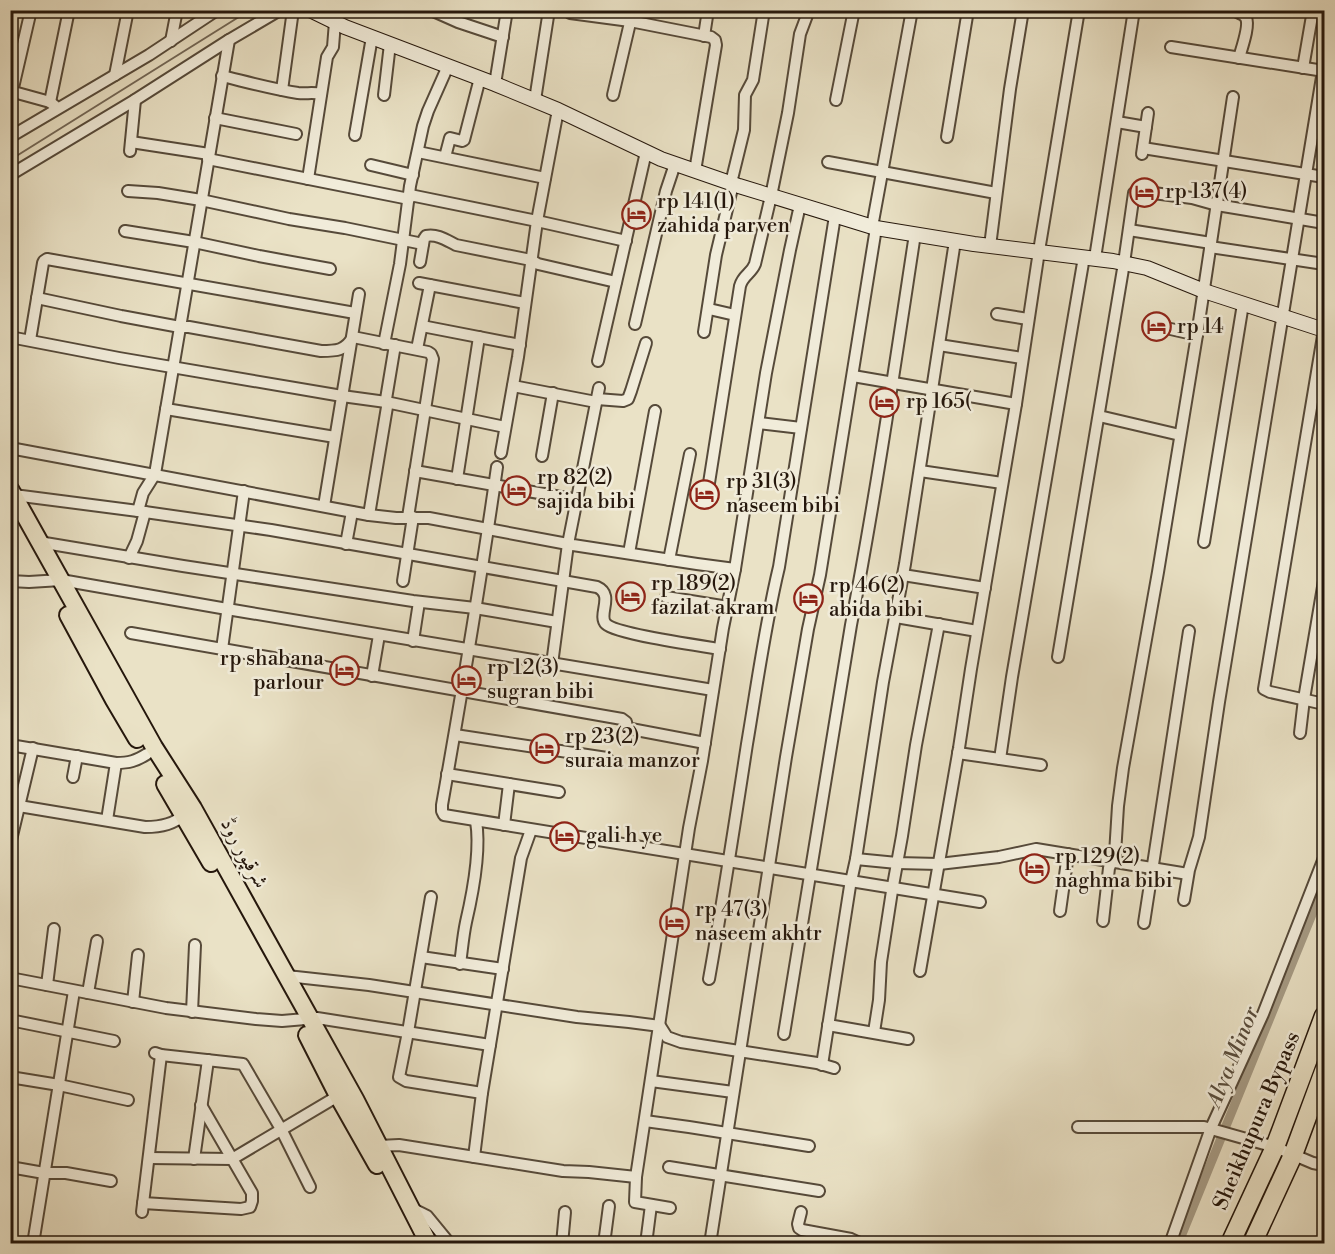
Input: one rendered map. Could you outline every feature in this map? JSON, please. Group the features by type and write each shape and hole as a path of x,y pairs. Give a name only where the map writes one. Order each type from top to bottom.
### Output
{"highway":[{"name":"Sheikhupura Bypass","path":"1230,1244 1275,1147 1324,1016"},
{"name":"Sheikhupura Bypass","path":"1252,1244 1293,1155 1324,1071"}],"main road":[{"name":"شرقپور روڈ","path":"12,498 39,542 55,580 154,747 188,812 305,1019 355,1099 429,1244"},
{"name":"شرقپور روڈ","path":"12,498 114,700 147,754 188,812 287,976 338,1096 417,1244"}],"street":[{"path":"31,10 11,92 54,105"},
{"path":"54,105 69,10"},
{"path":"115,75 128,10"},
{"path":"171,42 177,10"},
{"path":"10,175 280,10"},
{"path":"282,90 293,10"},
{"path":"310,10 372,37 535,100 675,164 732,184 874,227 955,241 1090,258 1147,268 1204,291 1324,330 1264,689 1324,704"},
{"path":"431,10 503,38"},
{"path":"495,84 507,10"},
{"path":"535,100 549,10"},
{"path":"704,36 708,10"},
{"path":"704,332 716,255 744,130 746,95 753,80 764,10"},
{"path":"706,502 742,280 752,270 771,196 788,112 800,34 809,10"},
{"path":"836,100 854,10"},
{"path":"710,1244 806,641 820,575 853,376 882,172 912,10"},
{"path":"946,137 968,10"},
{"path":"990,246 1010,89 1023,10"},
{"path":"920,972 1016,404 1038,251 1079,10"},
{"path":"1000,759 1016,656 1117,122 1134,10"},
{"path":"1234,10 1244,15 1247,20 1239,58"},
{"path":"1303,68 1313,10"},
{"path":"10,137 54,105 115,75 171,42 213,12"},
{"path":"570,13 632,16 713,38 716,45 695,171"},
{"path":"613,95 632,16"},
{"path":"308,179 327,57 333,47 335,22"},
{"path":"355,135 372,37"},
{"path":"129,558 137,541 143,493 155,474 229,40"},
{"path":"384,95 390,44"},
{"path":"1171,47 1324,71 1198,837 1184,900"},
{"path":"369,514 386,402 389,344 409,197 428,111 448,66"},
{"path":"222,76 282,90 321,94"},
{"path":"446,157 450,138 464,140 480,78"},
{"path":"1103,921 1109,868 1115,848 1123,768 1197,335 1233,97"},
{"path":"135,100 131,146 208,156 308,179 537,221 626,241"},
{"path":"501,453 520,345 537,221 558,110"},
{"path":"1148,114 1142,151 1223,160 1324,177"},
{"path":"215,118 296,134"},
{"path":"1117,122 1146,127"},
{"path":"418,152 545,178"},
{"path":"598,361 646,152"},
{"path":"828,162 996,193"},
{"path":"635,324 661,212 675,164"},
{"path":"370,165 413,175"},
{"path":"128,191 201,200 423,244"},
{"path":"1058,657 1124,263 1133,195 1137,191 1200,200 1216,206 1324,223"},
{"path":"670,1208 636,1203 634,1201 636,1177 686,854 766,373 800,205"},
{"path":"709,979 771,599 779,567 835,216"},
{"path":"1129,230 1324,264"},
{"path":"125,231 330,269"},
{"path":"784,1034 851,625 875,497 915,234"},
{"path":"420,262 425,237 441,237 456,245 531,260 538,264 616,282"},
{"path":"822,1065 920,471 955,241"},
{"path":"30,340 43,263 47,259 355,313"},
{"path":"417,349 422,326 425,284 525,303"},
{"path":"324,506 359,294"},
{"path":"37,298 180,327 321,351 340,350 346,347 353,337"},
{"path":"1204,542 1243,304"},
{"path":"709,309 735,315"},
{"path":"997,314 1028,319"},
{"path":"1153,325 1197,335"},
{"path":"422,326 520,345"},
{"path":"10,337 386,402 505,427"},
{"path":"353,337 417,349 428,352 433,357 415,471 403,581"},
{"path":"457,479 479,337"},
{"path":"513,386 623,401 628,399 632,391 646,343"},
{"path":"939,345 1022,358"},
{"path":"853,376 1016,404"},
{"path":"542,456 553,393"},
{"path":"552,664 568,544 597,396"},
{"path":"166,409 335,437"},
{"path":"628,554 655,411"},
{"path":"1099,416 1180,435"},
{"path":"759,423 801,428"},
{"path":"10,448 352,512 385,517 429,518 628,554 735,569"},
{"path":"669,560 690,454"},
{"path":"497,466 442,813 446,816 476,821 981,902"},
{"path":"415,471 578,501"},
{"path":"920,471 1002,483"},
{"path":"222,649 244,491"},
{"path":"12,498 142,512 271,530 601,588 606,600 604,622 609,627 639,635 720,649"},
{"path":"346,544 352,512"},
{"path":"39,542 232,574 419,602 475,608 557,622"},
{"path":"903,574 985,588"},
{"path":"10,581 55,580 713,690"},
{"path":"1300,733 1324,581"},
{"path":"666,597 728,607"},
{"path":"413,641 419,602"},
{"path":"896,617 977,631"},
{"path":"874,1032 892,887 939,624"},
{"path":"1144,923 1189,631"},
{"path":"131,633 622,719 631,729 705,742"},
{"path":"372,676 378,635"},
{"path":"455,735 607,758"},
{"path":"10,745 116,763 132,762 147,754"},
{"path":"10,844 12,826 33,748"},
{"path":"958,753 1041,765"},
{"path":"73,777 78,756"},
{"path":"107,820 116,763"},
{"path":"447,774 559,792"},
{"path":"504,825 509,784"},
{"path":"19,806 154,827 169,825 188,812"},
{"path":"460,964 477,852 476,821"},
{"path":"474,1157 482,1093 521,858 531,830"},
{"path":"856,859 939,864 999,857 1036,849 1188,874"},
{"path":"1060,911 1068,854"},
{"path":"1170,1244 1211,1128 1263,1014 1324,858"},
{"path":"430,897 399,1078 482,1093"},
{"path":"47,985 54,929"},
{"path":"88,993 97,941"},
{"path":"192,1012 195,945"},
{"path":"133,1002 138,955"},
{"path":"420,957 502,969"},
{"path":"287,976 369,985 577,1017 660,1026"},
{"path":"10,978 192,1012 256,1020 323,1019 490,1045"},
{"path":"33,1244 74,991"},
{"path":"10,1020 114,1041"},
{"path":"828,1025 908,1039"},
{"path":"660,1026 667,1037 676,1041 834,1068"},
{"path":"201,1105 252,1193 250,1207 241,1209 143,1208 158,1054 243,1064 281,1129 310,1187"},
{"path":"194,1158 208,1060"},
{"path":"10,1077 128,1100"},
{"path":"651,1081 733,1092"},
{"path":"149,1158 232,1159 338,1096"},
{"path":"645,1121 809,1146"},
{"path":"1078,1127 1195,1126 1211,1128 1275,1147 1313,1163 1324,1165"},
{"path":"379,1146 399,1145 563,1171 598,1172 636,1177"},
{"path":"10,1167 111,1181"},
{"path":"669,1167 819,1191"},
{"path":"646,1244 651,1205"},
{"path":"604,1244 609,1206"},
{"path":"410,1207 426,1216 450,1244"},
{"path":"562,1244 565,1212"},
{"path":"801,1212 799,1228 816,1238 851,1239 862,1244"}],"waterway":[{"path":"10,160 250,10"},
{"name":"Alya Minor","path":"1178,1244 1324,885"}],"place":[{"name":"rp 137(4)","path":"1144,192"},
{"name":"rp 141(1) zahida parven","path":"636,214"},
{"name":"rp 14","path":"1156,327"},
{"name":"rp 165(","path":"885,402"},
{"name":"rp 82(2) sajida bibi","path":"516,490"},
{"name":"rp 31(3) naseem bibi","path":"705,494"},
{"name":"rp 189(2) fazilat akram","path":"630,596"},
{"name":"rp 46(2) abida bibi","path":"808,598"},
{"name":"rp shabana parlour","path":"345,671"},
{"name":"rp 12(3) sugran bibi","path":"466,680"},
{"name":"rp 23(2) suraia manzor","path":"544,749"},
{"name":"gali h ye","path":"565,836"},
{"name":"rp 129(2) naghma bibi","path":"1034,869"},
{"name":"rp 47(3) naseem akhtr","path":"674,922"}]}
